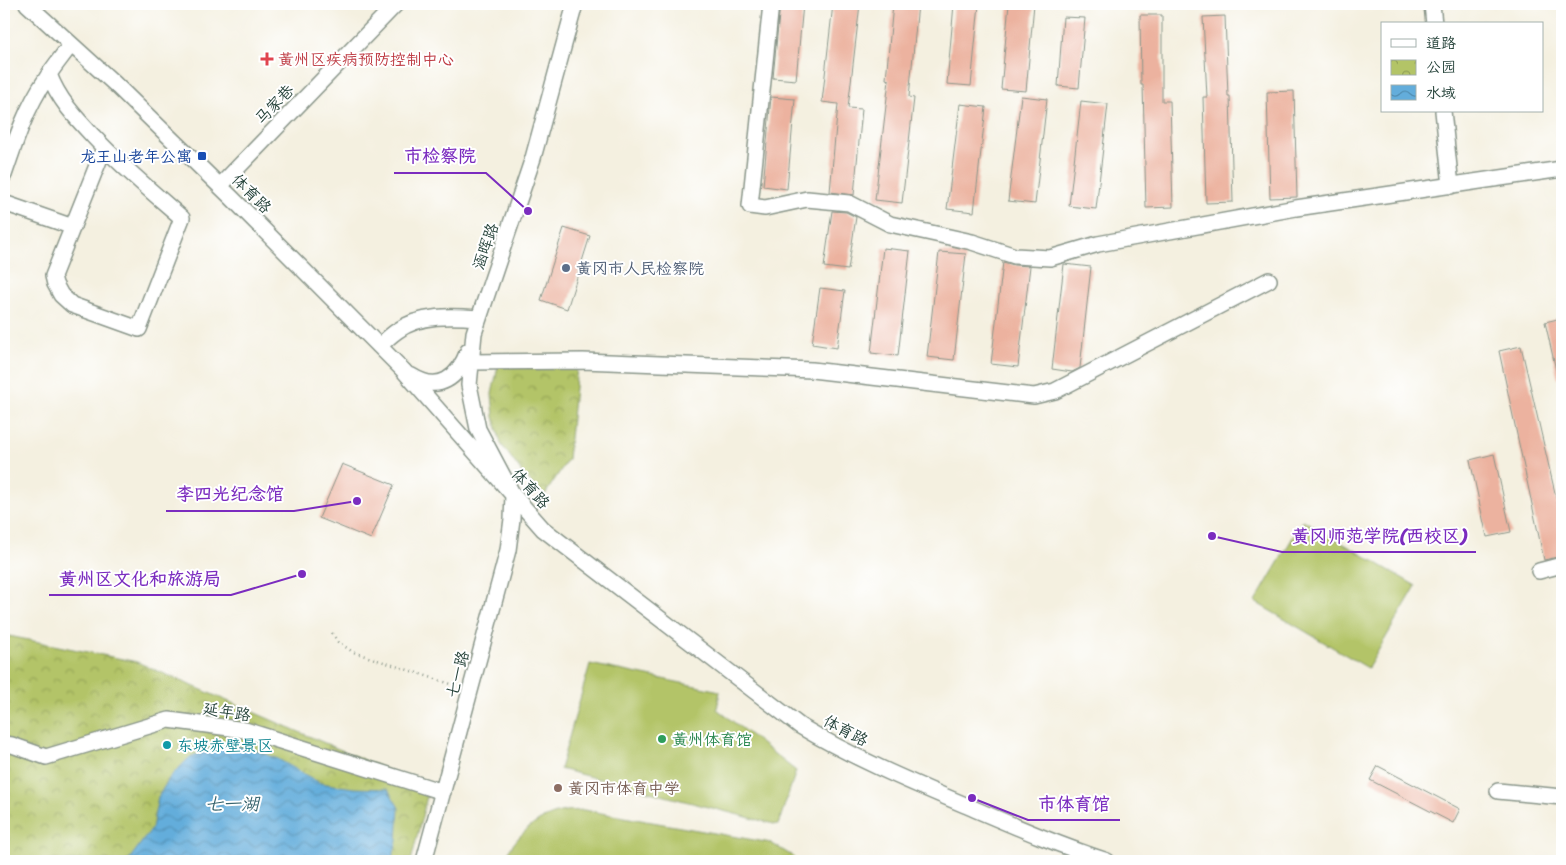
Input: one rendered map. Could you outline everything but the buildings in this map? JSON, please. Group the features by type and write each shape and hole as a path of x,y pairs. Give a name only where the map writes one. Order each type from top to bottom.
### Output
{"street":[{"name":"体育路","path":"27,4 72,44 220,186 403,370 543,528 580,558 800,726 838,748 905,780 1064,847 1107,861"},
{"name":"马家巷","path":"220,186 396,4"},
{"name":"涵晖路","path":"513,495 478,429 469,385 474,333 533,158 575,4"},
{"path":"770,4 750,206 765,208 807,199 849,203 890,224 972,242 1015,256 1050,258 1098,244 1296,208 1562,169"},
{"path":"1432,4 1434,22"},
{"path":"4,175 19,133 36,96 49,74 72,44"},
{"path":"49,74 54,87 73,115 120,165 182,218 139,329 72,305 61,295 53,276 104,148"},
{"path":"1443,112 1451,186"},
{"path":"4,203 73,227"},
{"path":"471,362 584,360 812,370 1034,396 1055,391 1269,280"},
{"path":"379,346 399,329 423,319 460,316 479,318"},
{"path":"403,370 421,382 435,383 448,381 462,365 474,333"},
{"name":"七一路","path":"424,861 508,550 513,495"},
{"path":"1539,571 1562,565"},
{"name":"延年路","path":"4,744 46,757 169,720 245,730 443,792"},
{"path":"1498,791 1562,797"}],"path":[{"path":"332,633 338,642 352,652 471,690"}],"green space":[{"path":"498,366 577,367 568,459 544,496 523,474 501,444 494,417 492,394"},
{"path":"1303,520 1416,586 1368,668 1255,602"},
{"name":"东坡赤壁景区","path":"4,635 137,662 429,788 411,861 4,861"},
{"name":"黄州体育馆","path":"590,664 720,691 717,709 796,771 778,825 560,769"},
{"path":"584,810 771,843 798,861 504,861 513,844 534,824 560,812"}],"water":[{"name":"七一湖","path":"232,745 255,750 278,759 320,783 354,788 388,789 399,808 397,841 392,861 128,861 152,828 158,797 170,777 190,757 208,750"}],"place":[{"name":"黄州区疾病预防控制中心","path":"267,59"},
{"name":"龙王山老年公寓","path":"202,156"},
{"name":"市检察院","path":"528,211"},
{"name":"黄冈市人民检察院","path":"566,268"},
{"name":"李四光纪念馆","path":"357,501"},
{"name":"黄冈师范学院(西校区)","path":"1212,536"},
{"name":"黄州区文化和旅游局","path":"302,574"},
{"name":"黄州体育馆","path":"662,739"},
{"name":"东坡赤壁景区","path":"167,745"},
{"name":"黄冈市体育中学","path":"558,788"},
{"name":"市体育馆","path":"972,798"}]}
